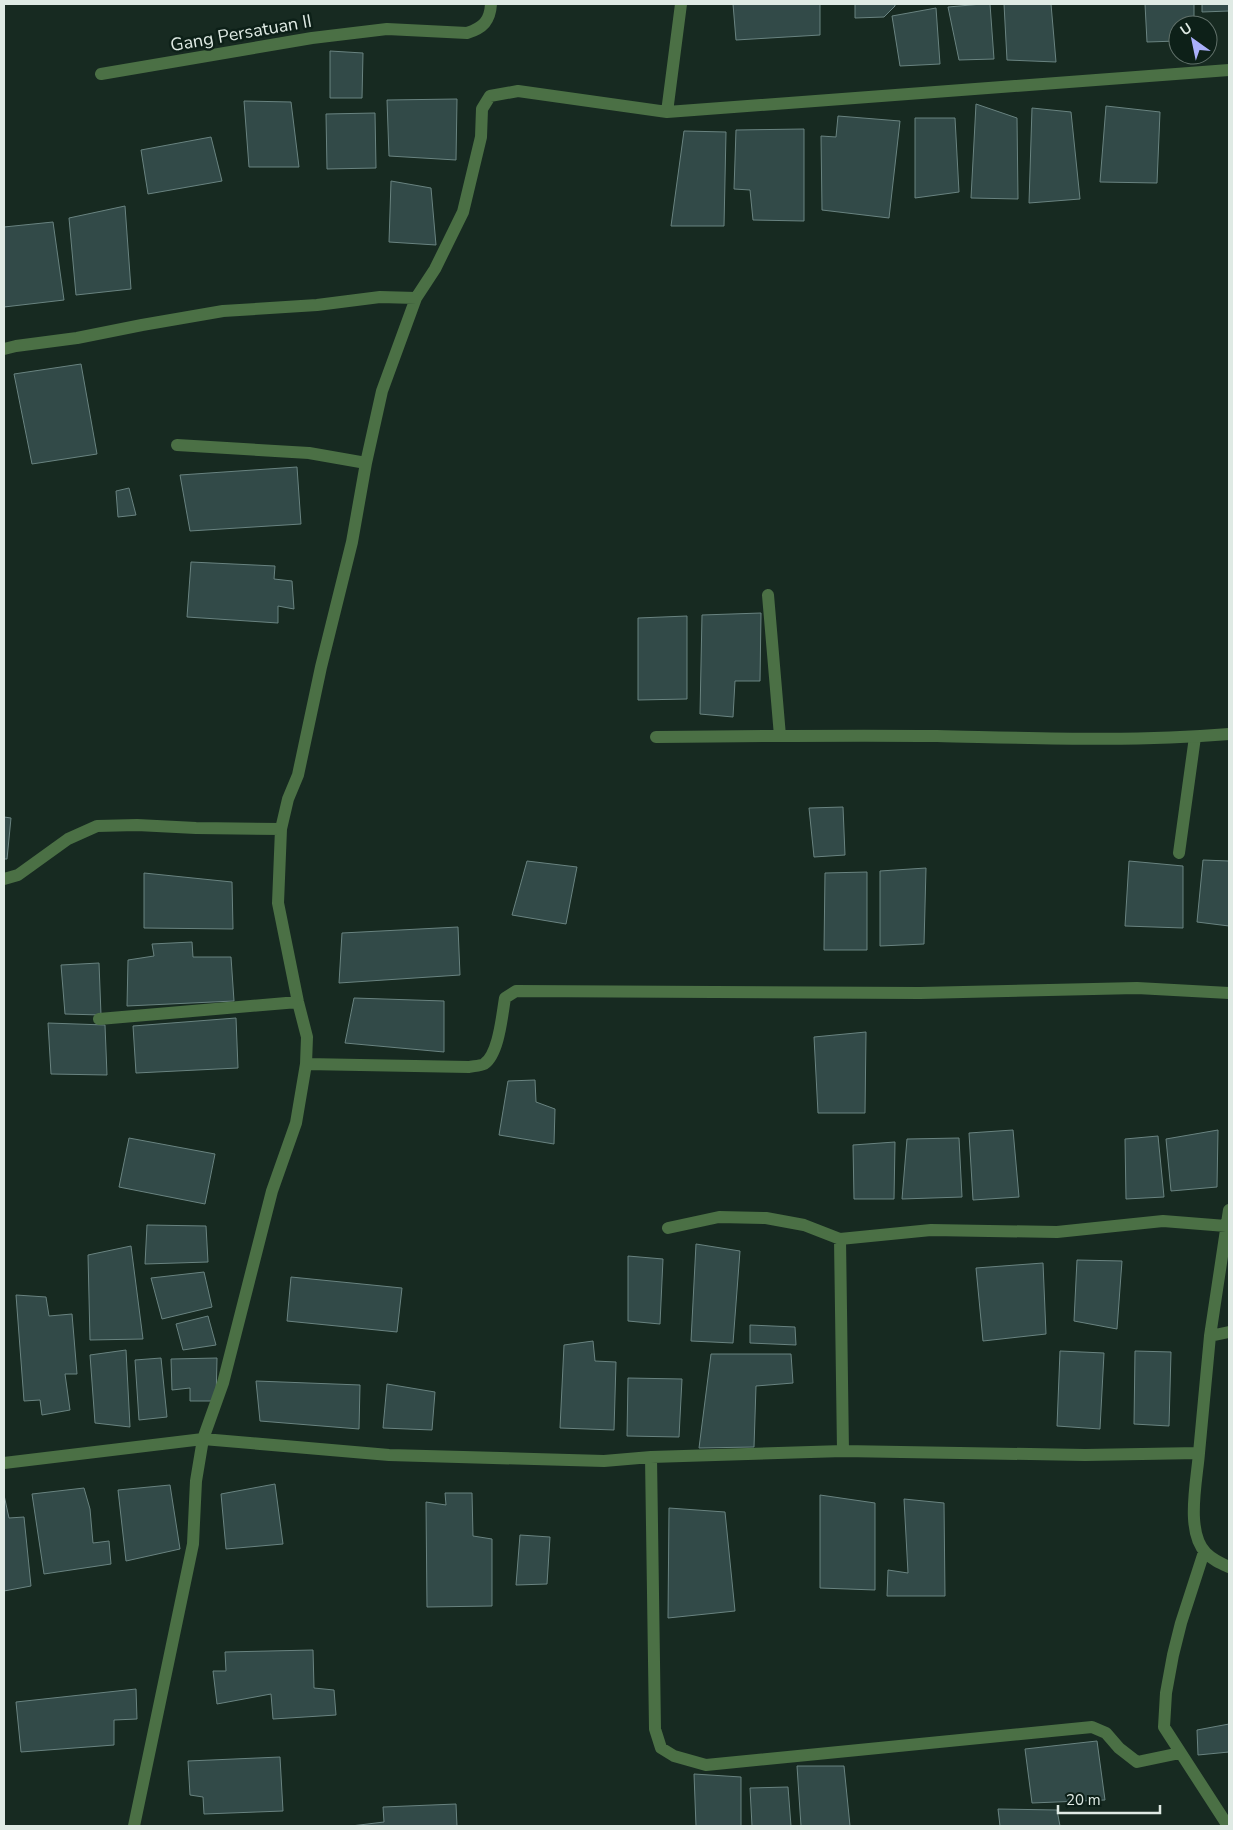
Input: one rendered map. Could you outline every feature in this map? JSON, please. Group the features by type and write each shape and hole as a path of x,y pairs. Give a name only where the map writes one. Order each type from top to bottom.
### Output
{"street":[{"path":"667,112 681,4"},
{"name":"Gang Persatuan II","path":"101,74 312,38 387,29 466,33 484,26 489,18 491,5"},
{"path":"134,1826 193,1544 196,1481 203,1440 223,1383 272,1191 296,1123 306,1064 307,1038 278,903 282,829 288,799 298,775 321,667 352,542 366,463 382,391 416,298 435,269 463,212 481,136 482,109 490,96 518,92 667,112 1229,70"},
{"path":"4,349 78,338 223,311 317,305 380,297 416,298"},
{"path":"177,445 309,452 366,463"},
{"path":"768,595 780,736"},
{"path":"656,738 937,736 1053,740 1195,737 1229,734"},
{"path":"1179,853 1195,737"},
{"path":"4,879 18,875 68,839 97,826 137,825 282,829"},
{"path":"306,1064 469,1067 483,1065 491,1058 496,1046 505,998 516,991 920,993 1137,988 1229,993"},
{"path":"99,1019 298,1002"},
{"path":"1229,1210 1210,1336 1194,1511 1196,1534 1204,1552 1215,1561 1229,1567"},
{"path":"668,1228 719,1217 766,1218 804,1226 840,1239 931,1230 1057,1232 1164,1221 1226,1226"},
{"path":"840,1239 843,1451"},
{"path":"1210,1336 1229,1332"},
{"path":"4,1463 203,1440 390,1455 604,1461 651,1457 843,1451 1085,1455 1199,1453"},
{"path":"651,1457 655,1729 661,1748 674,1756 706,1765 1092,1727 1106,1733 1119,1748 1137,1762 1180,1752"},
{"path":"1204,1552 1181,1623 1173,1655 1166,1693 1164,1727 1228,1826"}],"building":[{"path":"733,4 820,4 820,35 736,40"},
{"path":"855,4 895,4 895,6 884,17 855,18"},
{"path":"990,4 994,59 959,60 948,7"},
{"path":"1004,4 1051,4 1056,62 1007,60"},
{"path":"1145,4 1194,4 1194,15 1168,15 1168,41 1147,42"},
{"path":"1202,4 1229,4 1229,11 1202,12"},
{"path":"936,8 940,64 900,66 892,16"},
{"path":"330,51 363,53 362,98 330,98"},
{"path":"457,99 456,160 389,156 387,100"},
{"path":"244,101 291,102 299,167 249,167"},
{"path":"976,104 1017,118 1018,199 971,198"},
{"path":"1106,106 1160,112 1157,183 1100,182"},
{"path":"1032,108 1071,112 1080,199 1029,203"},
{"path":"375,113 376,168 327,169 326,114"},
{"path":"838,116 900,121 889,218 822,210 821,136 836,137"},
{"path":"915,118 955,118 959,192 915,198"},
{"path":"804,129 804,221 753,220 750,190 734,189 736,130"},
{"path":"684,131 726,132 724,226 671,226"},
{"path":"211,137 222,181 148,194 141,150"},
{"path":"391,181 431,188 436,245 389,242"},
{"path":"125,206 131,289 76,295 69,218"},
{"path":"53,222 64,300 4,307 4,227"},
{"path":"81,364 97,454 32,464 14,374"},
{"path":"297,467 301,524 190,531 180,475"},
{"path":"129,488 136,515 118,517 116,491"},
{"path":"191,562 275,566 274,579 292,581 294,609 278,606 278,623 187,617"},
{"path":"761,613 760,681 735,681 733,717 700,714 702,615"},
{"path":"687,616 687,699 638,700 638,618"},
{"path":"843,807 845,855 814,857 809,808"},
{"path":"4,817 11,818 7,859 4,859"},
{"path":"1203,860 1229,861 1229,926 1197,922"},
{"path":"527,861 577,867 566,924 512,915"},
{"path":"1129,861 1183,866 1183,928 1125,926"},
{"path":"926,868 924,944 880,946 880,871"},
{"path":"867,872 867,950 824,950 825,873"},
{"path":"144,873 232,882 233,929 144,928"},
{"path":"458,927 460,975 339,983 342,933"},
{"path":"192,942 193,957 231,957 234,1001 127,1006 128,960 154,956 152,944"},
{"path":"99,963 101,1015 65,1014 61,965"},
{"path":"354,998 444,1001 444,1052 345,1043"},
{"path":"236,1018 238,1068 136,1073 133,1026"},
{"path":"48,1023 105,1025 107,1075 51,1074"},
{"path":"866,1032 865,1113 818,1113 814,1037"},
{"path":"535,1080 536,1102 555,1109 554,1144 499,1135 508,1081"},
{"path":"1013,1130 1019,1197 973,1200 969,1133"},
{"path":"1218,1130 1217,1187 1171,1191 1166,1139"},
{"path":"1158,1136 1164,1197 1126,1199 1125,1139"},
{"path":"129,1138 215,1154 205,1204 119,1187"},
{"path":"959,1138 962,1197 902,1199 907,1139"},
{"path":"895,1142 894,1199 854,1199 853,1145"},
{"path":"147,1225 206,1226 208,1262 145,1264"},
{"path":"696,1244 740,1251 733,1343 691,1341"},
{"path":"131,1246 143,1339 90,1340 88,1255"},
{"path":"628,1256 663,1259 660,1324 628,1321"},
{"path":"1077,1260 1122,1261 1117,1329 1074,1321"},
{"path":"1043,1263 1046,1334 983,1341 976,1268"},
{"path":"204,1272 212,1307 162,1319 151,1278"},
{"path":"291,1277 402,1288 397,1332 287,1321"},
{"path":"16,1295 46,1297 49,1316 72,1314 77,1374 65,1374 70,1410 42,1415 40,1400 24,1401"},
{"path":"208,1316 216,1345 183,1350 176,1324"},
{"path":"750,1325 795,1327 796,1345 750,1343"},
{"path":"593,1341 595,1361 616,1362 614,1430 560,1428 564,1345"},
{"path":"126,1350 130,1427 95,1423 90,1355"},
{"path":"1060,1351 1104,1353 1100,1429 1057,1426"},
{"path":"1135,1351 1171,1352 1169,1426 1134,1424"},
{"path":"711,1354 791,1354 793,1383 756,1386 754,1447 699,1448"},
{"path":"161,1358 167,1417 139,1420 135,1360"},
{"path":"217,1358 216,1401 190,1401 190,1388 172,1390 171,1359"},
{"path":"628,1378 682,1379 679,1437 627,1436"},
{"path":"256,1381 360,1385 359,1429 260,1421"},
{"path":"387,1384 435,1392 432,1430 383,1428"},
{"path":"275,1484 283,1544 226,1549 221,1494"},
{"path":"170,1485 180,1549 126,1561 118,1490"},
{"path":"84,1488 90,1509 93,1543 109,1541 111,1564 44,1574 32,1494"},
{"path":"445,1493 472,1493 473,1536 492,1539 492,1606 427,1607 426,1502 446,1505"},
{"path":"4,1495 9,1518 24,1517 31,1586 4,1591"},
{"path":"820,1495 875,1503 875,1590 820,1588"},
{"path":"904,1499 944,1503 945,1596 887,1596 888,1570 908,1573"},
{"path":"669,1508 725,1512 735,1611 668,1618"},
{"path":"520,1535 550,1537 547,1584 516,1585"},
{"path":"313,1650 314,1688 334,1690 336,1715 273,1719 271,1694 217,1704 213,1671 226,1671 225,1652"},
{"path":"136,1689 137,1719 114,1720 114,1745 21,1752 16,1702"},
{"path":"1229,1724 1229,1752 1198,1755 1197,1730"},
{"path":"1097,1741 1105,1800 1032,1803 1025,1749"},
{"path":"280,1757 283,1811 204,1814 203,1797 190,1795 188,1761"},
{"path":"797,1766 844,1766 850,1826 801,1826"},
{"path":"694,1774 741,1777 741,1826 696,1826"},
{"path":"788,1787 791,1826 752,1826 750,1788"},
{"path":"456,1804 457,1826 351,1826 384,1822 383,1807"},
{"path":"998,1809 1057,1810 1060,1826 1000,1826"}]}
